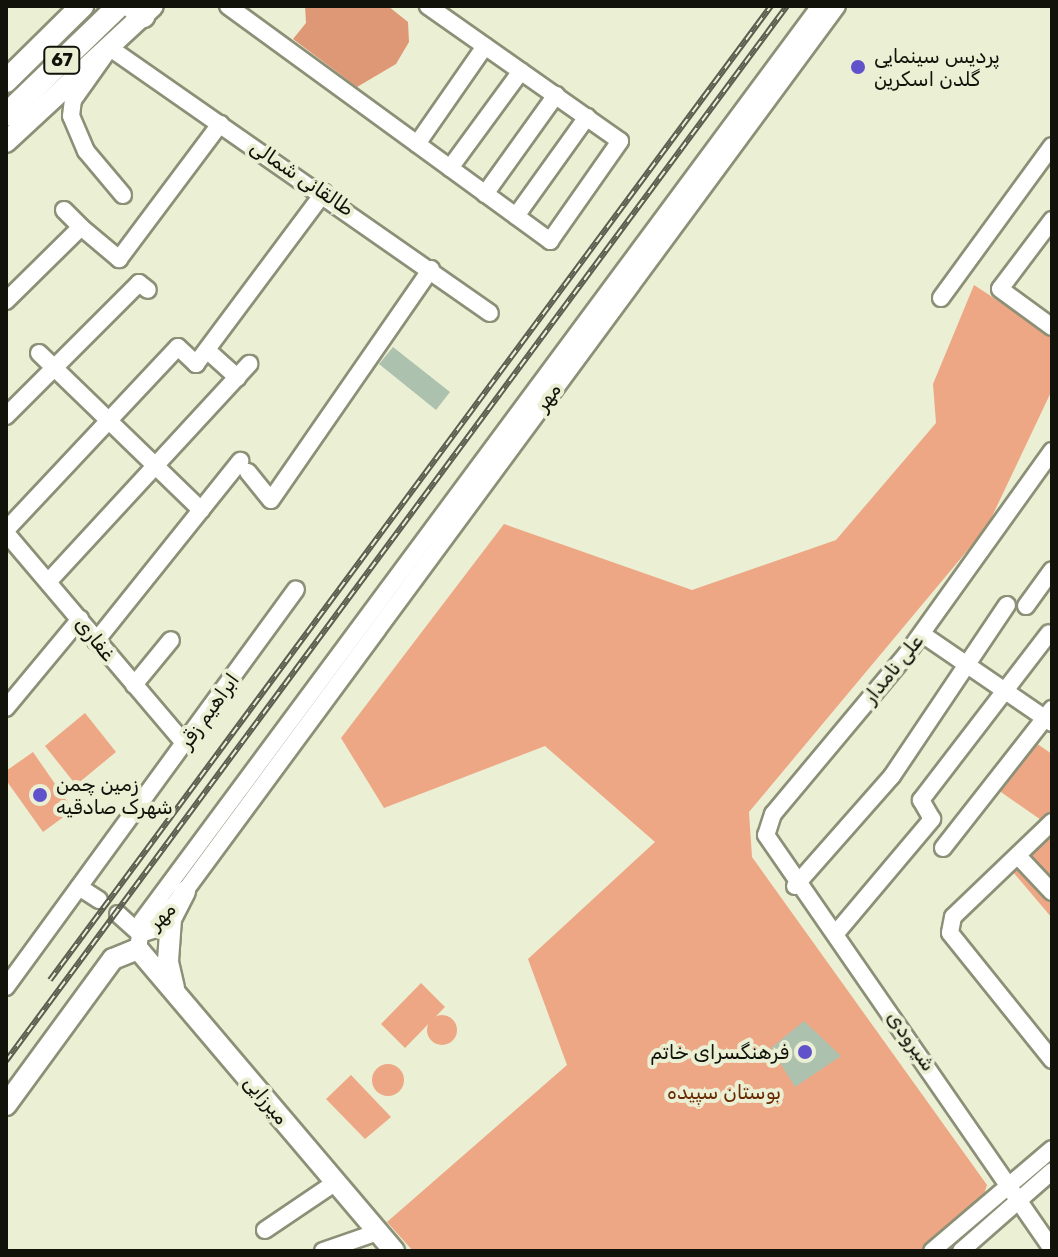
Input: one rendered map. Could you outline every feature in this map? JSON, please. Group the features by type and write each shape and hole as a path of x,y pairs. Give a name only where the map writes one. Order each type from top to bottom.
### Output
{"highway":[{"name":"67","path":"6,81 65,16 82,6"},
{"name":"67","path":"6,115 119,6"}],"main road":[{"path":"6,142 110,48 142,9"},
{"path":"175,992 170,934 185,891"},
{"name":"میرزایی","path":"139,942 175,992 394,1251"},
{"name":"مهر","path":"6,1105 113,959 139,942"}],"street":[{"path":"228,6 550,241 620,141 428,6"},
{"name":"مهر","path":"139,942 142,921 827,8"},
{"path":"417,144 485,46"},
{"path":"110,48 73,100 71,116 86,151 123,195"},
{"name":"طالقانی شمالی","path":"110,48 324,192 490,313"},
{"path":"450,168 521,71"},
{"path":"485,194 556,95"},
{"path":"516,216 587,117"},
{"path":"64,210 119,259 220,124"},
{"path":"941,298 1052,146"},
{"path":"6,532 110,426 178,347 196,364 324,192"},
{"path":"1049,320 1000,289 1052,220"},
{"path":"6,301 81,227"},
{"name":"مهر","path":"139,942 185,891 635,267"},
{"path":"96,641 201,510 244,467 271,500 431,269"},
{"path":"6,416 144,287"},
{"path":"208,351 238,378"},
{"path":"39,353 110,426 201,510"},
{"path":"48,582 249,364"},
{"name":"علی نامدار","path":"795,886 766,835 766,824 922,634 1052,451"},
{"name":"غفاری","path":"6,532 185,744"},
{"path":"1026,606 1052,570"},
{"name":"ابراهیم زقر","path":"6,987 296,589"},
{"path":"795,886 892,776 1007,605"},
{"path":"6,708 80,619"},
{"path":"837,932 932,819 921,800 1008,693 1049,633"},
{"path":"922,634 1008,693 1050,717 943,848"},
{"path":"134,685 171,640"},
{"path":"1052,822 1019,857 953,917 950,933 1052,1060"},
{"path":"1019,857 1052,892"},
{"name":"شیرودی","path":"795,886 837,932 1052,1249"},
{"path":"79,887 99,900"},
{"path":"118,914 139,942"},
{"path":"961,1251 1016,1194 1052,1149"},
{"path":"932,1251 1052,1171"},
{"path":"265,1230 336,1182"},
{"path":"323,1251 378,1232"}],"green space":[{"name":"بوستان سپیده","path":"974,285 1052,336 1052,390 987,527 749,812 752,857 987,1185 983,1197 920,1251 413,1251 387,1222 567,1065 528,959 655,842 545,746 384,808 341,738 504,524 692,590 836,540 936,423 933,384"},
{"path":"85,713 116,752 76,785 45,746"},
{"path":"1033,741 1052,754 1052,811 1044,822 998,790"},
{"name":"زمین چمن شهرک صادقیه","path":"33,752 73,810 43,832 6,780 6,771"},
{"path":"1052,828 1052,918 1013,872"},
{"path":"421,983 445,1007 405,1048 381,1024"},
{"path":"442,1015 453,1019 457,1030 453,1041 442,1045 431,1041 427,1030 431,1019"},
{"path":"388,1064 399,1069 404,1080 399,1091 388,1096 377,1091 372,1080 377,1069"},
{"path":"351,1075 391,1117 365,1139 326,1099"}],"shaded area":[{"path":"305,6 388,6 408,22 409,42 396,64 357,87 293,39 306,23"}],"building":[{"path":"393,347 450,392 436,410 379,364"},
{"name":"فرهنگسرای خاتم","path":"804,1021 841,1056 795,1087 771,1048"}],"railway":[{"path":"50,980 771,6"},
{"path":"6,1061 787,6"}],"place":[{"name":"پردیس سینمایی گلدن اسکرین","path":"858,67"},
{"name":"زمین چمن شهرک صادقیه","path":"40,795"},
{"name":"فرهنگسرای خاتم","path":"805,1052"}]}
